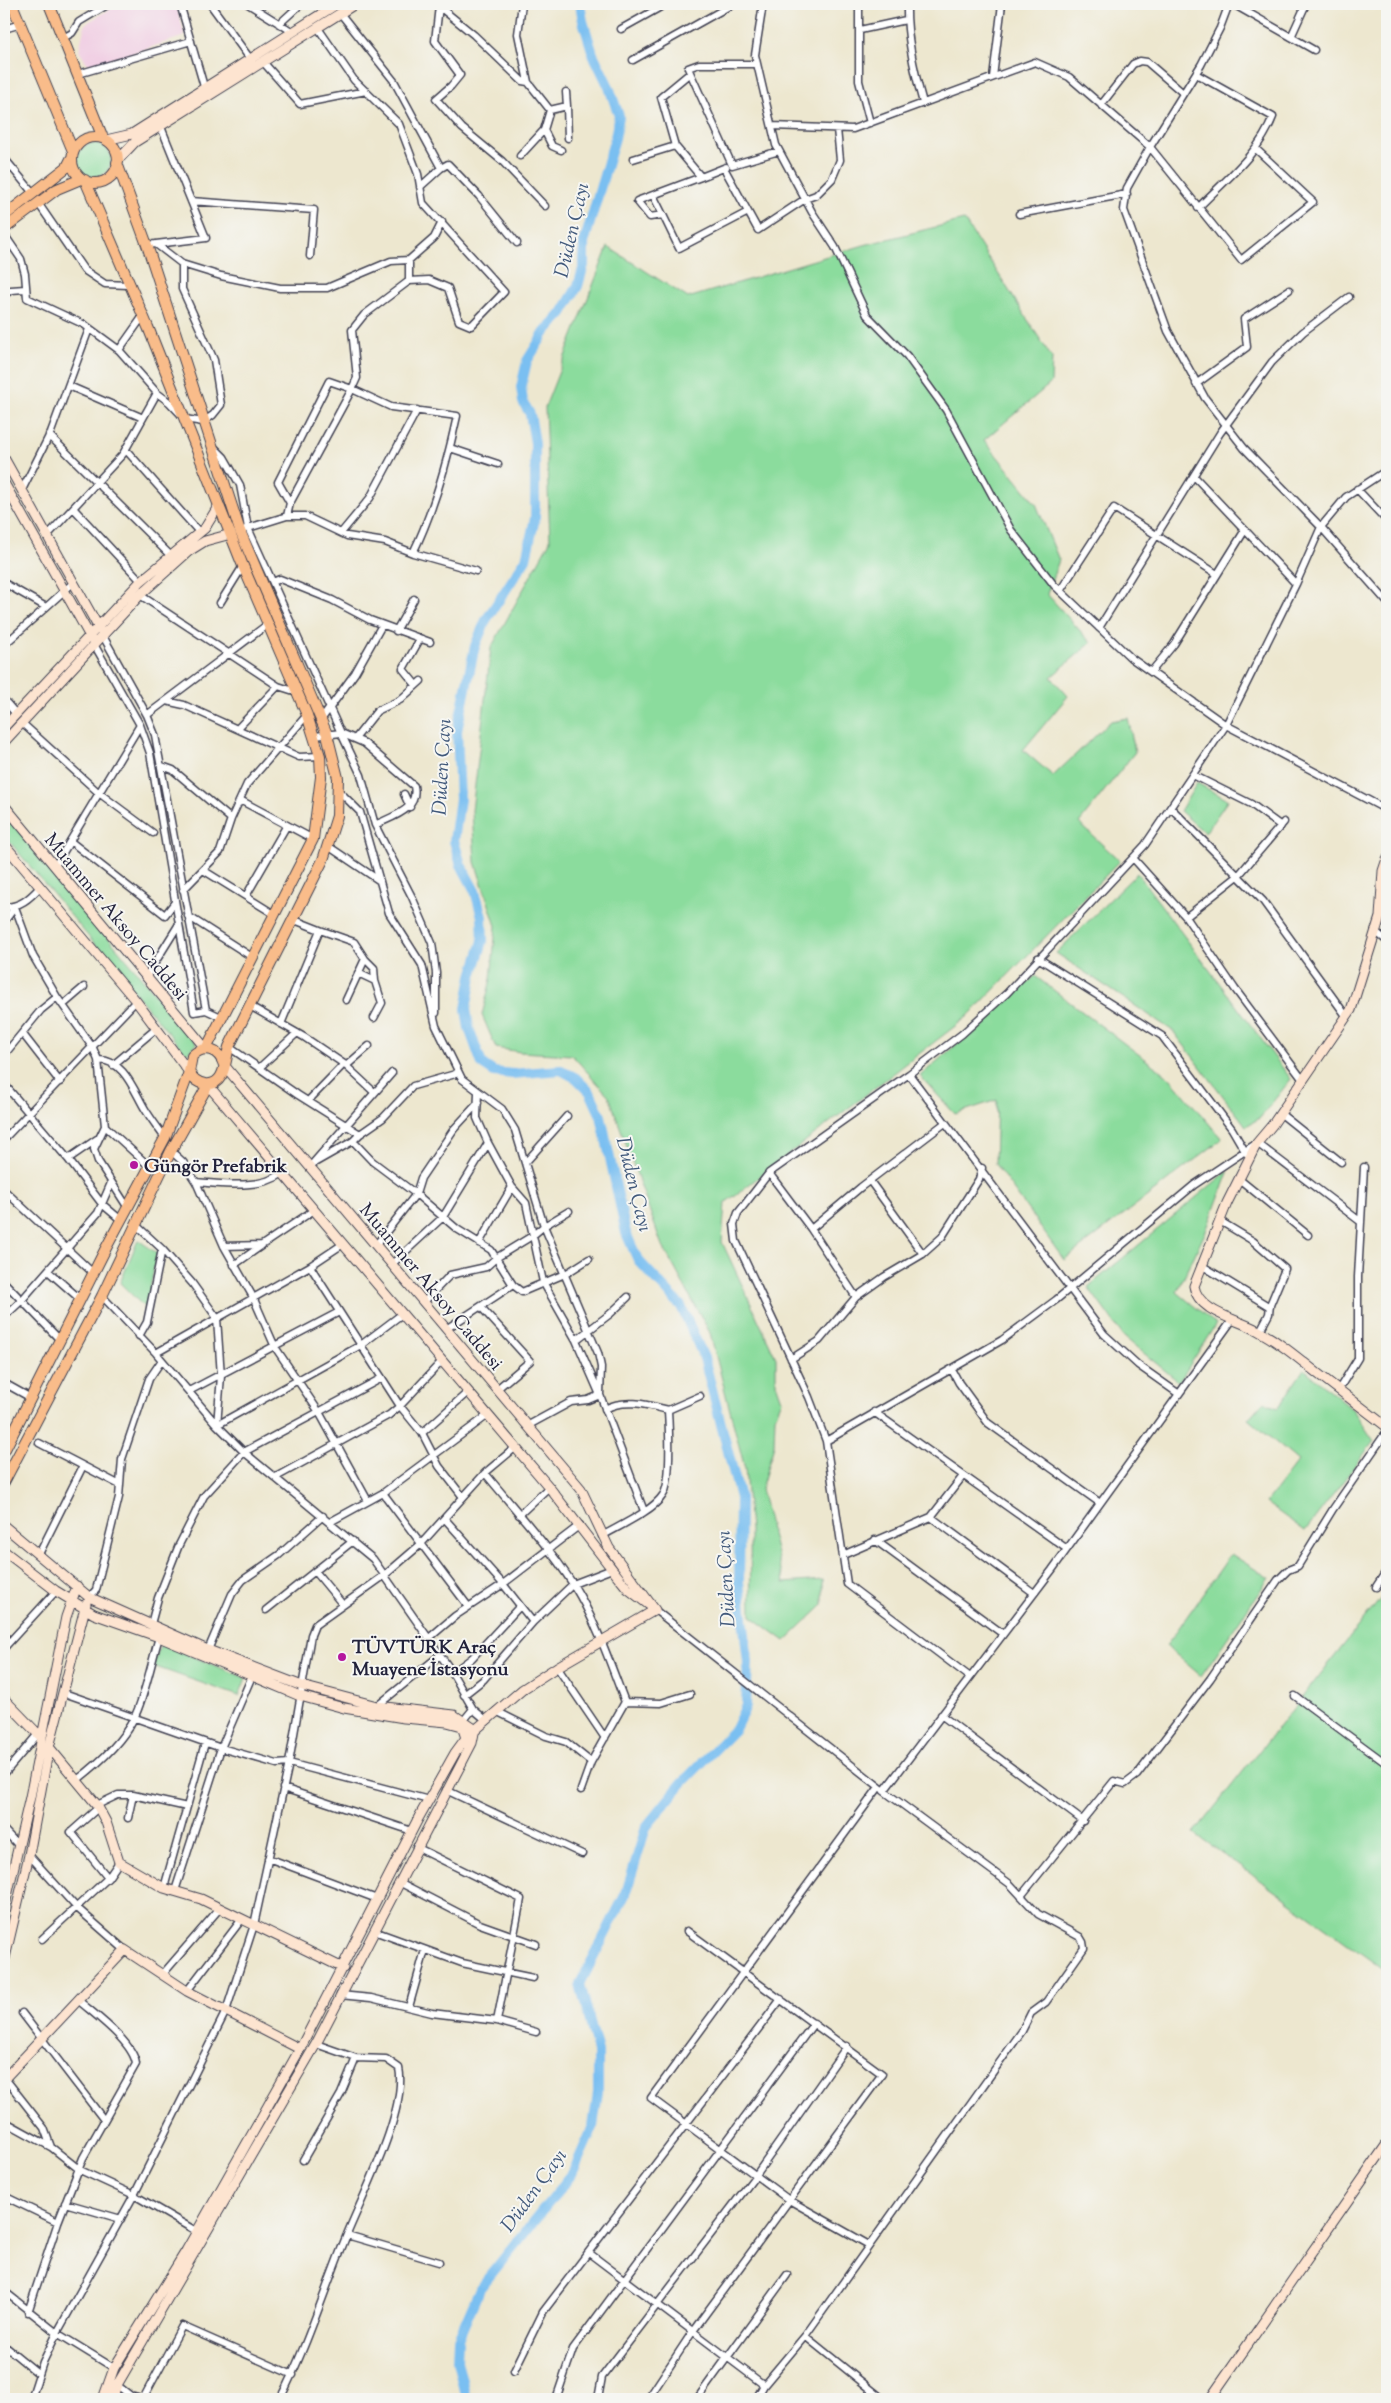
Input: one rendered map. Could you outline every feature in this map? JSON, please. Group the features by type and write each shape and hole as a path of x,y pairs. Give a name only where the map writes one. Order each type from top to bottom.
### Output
{"main road":[{"path":"4,1451 93,1273 165,1138 189,1072 192,1056 206,1049 313,839 321,776 320,756 308,716 243,566 240,531 219,505 143,316 83,179 72,166 72,155 12,4"},
{"path":"4,1482 102,1296 171,1151 208,1084 222,1076 229,1047 323,860 337,816 338,789 335,761 327,734 240,531 209,442 151,245 117,162 114,148 105,139 49,4"},
{"path":"4,229 67,167 82,140 89,137 105,139 132,134 205,90 337,4"},
{"path":"4,216 57,188 83,179 96,183 104,181 110,177 117,162 135,142 264,63 355,4"},
{"path":"4,458 103,636"},
{"path":"4,483 95,646"},
{"path":"12,498 22,490"},
{"path":"4,727 141,581 200,533 213,519 219,505"},
{"path":"4,742 95,646 140,595 189,551 205,541 240,531"},
{"name":"Muammer Aksoy Caddesi","path":"4,805 206,1049"},
{"path":"4,844 157,1028 194,1080 208,1084 550,1487 612,1570 639,1599 655,1610 556,1667 496,1711 472,1733 455,1753 412,1831 300,2049 196,2231 114,2368 108,2380 103,2399"},
{"path":"1387,860 1382,871 1382,904 1376,932 1347,1017 1281,1114 1256,1143 1196,1276 1195,1293 1215,1310 1260,1332 1286,1348 1387,1427"},
{"path":"206,1049 220,1055 224,1065"},
{"name":"Muammer Aksoy Caddesi","path":"224,1065 581,1489 602,1536 619,1563 655,1610"},
{"path":"4,1526 89,1597 208,1650 302,1686 377,1706 454,1714 472,1733 472,1743 316,2044 117,2385 112,2399"},
{"path":"4,1551 56,1591 84,1609 158,1637 300,1696 344,1708 404,1718 463,1723"},
{"path":"4,1909 40,1735 71,1600 77,1586"},
{"path":"4,1962 28,1855 49,1747 84,1609 89,1597"},
{"path":"4,1699 40,1735"},
{"path":"49,1747 98,1806 106,1822 120,1862 164,1888 201,1899 343,1968"},
{"path":"364,1926 374,1931"},
{"path":"4,2078 125,1950 187,1991 300,2049"},
{"path":"1210,2399 1387,2144"},
{"path":"108,2380 117,2385"}],"street":[{"path":"63,38 72,34 79,22 109,4"},
{"path":"180,4 205,90"},
{"path":"210,4 251,60"},
{"path":"248,4 293,32"},
{"path":"279,24 301,4"},
{"path":"522,4 518,34 528,82 550,110"},
{"path":"620,29 666,4"},
{"path":"633,60 733,4"},
{"path":"763,4 755,55 779,151 805,200 835,247 867,315 907,356 946,410 1011,530 1060,591 1132,658 1226,725 1387,810"},
{"path":"859,4 859,81 870,123"},
{"path":"907,4 906,20 915,75 923,103"},
{"path":"993,77 1002,4"},
{"path":"1229,4 1220,28 1196,74 1150,147 1127,188 1124,210 1168,331 1196,384 1244,448 1322,527 1387,602"},
{"path":"1233,4 1314,50"},
{"path":"1291,37 1306,4"},
{"path":"437,5 474,35 522,80 528,82"},
{"path":"437,5 435,41 460,75 436,99 462,128 502,161 545,206"},
{"path":"340,13 394,81 441,168"},
{"path":"860,30 906,20"},
{"path":"4,29 20,24"},
{"path":"287,516 290,503 357,378 352,330 364,315 409,281 429,280 448,288 459,321 471,326 504,292 423,202 418,174 398,124 354,80 318,28"},
{"path":"78,74 192,41"},
{"path":"1101,105 1133,64 1140,60 1147,62 1184,93"},
{"path":"772,126 853,129 1035,62 1068,77 1150,147 1241,260 1313,202 1256,149"},
{"path":"264,63 300,104 366,91"},
{"path":"732,165 688,68 699,64 758,64"},
{"path":"690,73 661,97 675,146 701,177"},
{"path":"1196,74 1273,117 1268,130 1256,149 1198,208"},
{"path":"566,92 568,138"},
{"path":"550,110 567,106"},
{"path":"520,156 544,130 550,110"},
{"path":"151,245 206,238 161,127"},
{"path":"724,168 758,230 816,195 832,179 840,160 837,129"},
{"path":"544,130 552,146 561,150"},
{"path":"633,159 675,146"},
{"path":"663,215 650,217 637,201 732,165 779,151"},
{"path":"4,158 36,199 84,270 105,284 128,285"},
{"path":"420,187 448,164 479,196 517,243"},
{"path":"1019,214 1126,194"},
{"path":"654,195 679,248 748,212"},
{"path":"191,201 314,210 310,256"},
{"path":"151,245 182,264 221,276 280,288 327,288 391,261 409,260 434,238 442,222"},
{"path":"4,234 21,259 25,274 25,289 29,299 89,329 119,350 157,393 169,402 185,419 203,422 213,415 221,405 214,360 182,289 182,264"},
{"path":"409,260 409,281"},
{"path":"4,295 11,290 25,289"},
{"path":"1196,384 1247,347 1244,319 1289,290"},
{"path":"1099,628 1226,425 1285,348 1349,297"},
{"path":"119,350 143,316"},
{"path":"22,490 49,435 89,329"},
{"path":"290,503 278,482 329,381 352,389 391,407 457,416 450,448 427,524 413,553"},
{"path":"69,386 143,418"},
{"path":"47,536 98,483 126,450 157,393"},
{"path":"341,533 370,498 417,410"},
{"path":"49,435 171,556"},
{"path":"209,442 224,457 240,485 240,531 273,582 361,775 375,825 412,897 432,943 436,972 436,1026"},
{"path":"450,448 498,464"},
{"path":"126,450 200,533"},
{"path":"970,1677 847,1584 826,1441 791,1359 736,1241 734,1224 744,1204 769,1174 962,1034 1007,993 1146,844 1226,725 1322,527 1346,497 1387,470"},
{"path":"1194,476 1296,584"},
{"path":"1356,489 1387,520"},
{"path":"4,504 12,498"},
{"path":"74,508 141,581"},
{"path":"1060,591 1114,508 1217,574"},
{"path":"240,531 287,516 305,516 341,533 385,542 413,553 476,571"},
{"path":"1152,672 1174,644 1245,530"},
{"path":"220,603 243,566"},
{"path":"273,582 280,579 332,600 382,625 430,642"},
{"path":"4,583 46,607"},
{"path":"4,645 73,583"},
{"path":"140,595 278,686 297,692"},
{"path":"396,630 414,599"},
{"path":"147,715 268,624"},
{"path":"321,720 355,673 382,625"},
{"path":"103,636 147,715 155,735 206,1010"},
{"path":"355,739 377,712 400,700 419,683 403,670 420,639"},
{"path":"95,646 140,725 150,753 194,1012 206,1010 221,1018"},
{"path":"237,729 278,686"},
{"path":"4,700 16,714"},
{"path":"166,700 184,705 299,757 320,756"},
{"path":"183,890 220,852 231,819 247,784 278,747 308,716"},
{"path":"22,723 99,793 153,833"},
{"path":"56,866 140,725"},
{"path":"315,736 341,733 364,743 414,786 416,796 410,807 375,825"},
{"path":"162,766 172,770 231,819"},
{"path":"1186,917 1238,876 1283,824 1251,804 1193,775"},
{"path":"338,789 360,812 390,913 422,965 436,1026 462,1079 502,1110 515,1130 544,1226 563,1275 598,1353 601,1367 600,1395"},
{"path":"404,794 410,807"},
{"path":"240,800 313,839"},
{"path":"1172,808 1263,901 1347,1017"},
{"path":"246,896 287,825"},
{"path":"70,841 165,915 175,902"},
{"path":"328,846 380,881"},
{"path":"1133,858 1186,917 1235,989 1303,1080"},
{"path":"203,870 274,914"},
{"path":"4,922 16,907 30,898 40,886"},
{"path":"4,907 16,907"},
{"path":"16,907 33,956 57,996 93,1048 98,1060 105,1126 94,1149 111,1183 128,1208"},
{"path":"188,916 252,957"},
{"path":"292,919 354,942 365,960 374,968 375,981 382,1003 374,1018"},
{"path":"146,976 179,924"},
{"path":"281,1024 320,930"},
{"path":"1376,932 1387,942"},
{"path":"1038,958 1162,1036 1232,1129 1250,1158"},
{"path":"346,1000 365,960"},
{"path":"358,972 375,981"},
{"path":"63,1005 84,987"},
{"path":"4,1055 42,1010 57,996"},
{"path":"4,1139 136,1002"},
{"path":"250,1006 298,1033 345,1065 374,1092"},
{"path":"113,1065 157,1028"},
{"path":"22,1033 60,1082"},
{"path":"259,1068 298,1033"},
{"path":"308,1101 345,1065 369,1046"},
{"path":"229,1047 360,1134"},
{"path":"98,1060 105,1060 113,1065 130,1081 144,1108 165,1138"},
{"path":"310,1166 392,1073"},
{"path":"310,1166 353,1141 383,1118 413,1086 459,1073"},
{"path":"909,1074 945,1123 982,1168 1104,1334 1138,1365 1179,1394"},
{"path":"4,1084 68,1159 102,1204 121,1220"},
{"path":"478,1092 477,1118 512,1187 526,1203 543,1282 576,1340 606,1409 644,1511"},
{"path":"376,1245 416,1194 421,1178 454,1129 478,1103"},
{"path":"1281,1114 1341,1162"},
{"path":"525,1163 567,1116"},
{"path":"811,1229 945,1123"},
{"path":"105,1126 150,1167"},
{"path":"68,1159 98,1139"},
{"path":"353,1141 372,1161 416,1194 457,1229 490,1250 513,1286 522,1292 563,1275 589,1259"},
{"path":"392,1264 443,1217 488,1143"},
{"path":"826,1441 1002,1340 1070,1288 1194,1185 1256,1143 1361,1222"},
{"path":"171,1151 183,1162 196,1182 224,1246 253,1296 274,1347 319,1412 335,1445 368,1501"},
{"path":"1339,1389 1358,1358 1358,1277 1364,1167"},
{"path":"791,1359 819,1341 856,1297 884,1277 923,1254 942,1237 979,1179 982,1168"},
{"path":"196,1182 229,1185 272,1182 283,1173"},
{"path":"769,1174 811,1229 856,1297"},
{"path":"1239,1179 1308,1235"},
{"path":"870,1181 923,1254"},
{"path":"4,1317 21,1301 98,1213 111,1183"},
{"path":"479,1243 512,1187"},
{"path":"4,1190 93,1273"},
{"path":"234,1266 314,1210"},
{"path":"424,1302 450,1275 486,1268 496,1258 569,1210"},
{"path":"1220,1221 1253,1241 1284,1267 1284,1273 1269,1314 1260,1332"},
{"path":"135,1224 162,1249 192,1283 217,1318 220,1376 217,1425"},
{"path":"156,1353 253,1296 310,1266 343,1244"},
{"path":"224,1246 262,1245"},
{"path":"139,1336 147,1322 162,1249"},
{"path":"1201,1265 1270,1307"},
{"path":"310,1266 400,1406 422,1433 434,1456 462,1497"},
{"path":"48,1270 80,1299"},
{"path":"4,1282 60,1340"},
{"path":"446,1329 513,1286"},
{"path":"102,1296 156,1353 217,1425 244,1452 276,1476 373,1559 452,1673 473,1710 486,1720"},
{"path":"576,1340 628,1296"},
{"path":"481,1307 530,1361 497,1389"},
{"path":"189,1391 339,1312"},
{"path":"217,1425 361,1346 402,1314"},
{"path":"868,2245 789,2200 651,2098 881,1789 941,1715 1067,1549 1233,1319"},
{"path":"89,1597 96,1590 120,1485 122,1459 149,1379 162,1360"},
{"path":"276,1476 389,1415 400,1406 442,1361"},
{"path":"952,1370 959,1383 988,1423 1100,1503"},
{"path":"151,1624 158,1598 179,1545 204,1496 244,1452 382,1378"},
{"path":"4,1383 31,1398"},
{"path":"422,1433 468,1392"},
{"path":"528,1426 571,1402 588,1400 600,1395"},
{"path":"606,1409 619,1404 641,1404 668,1410 700,1396"},
{"path":"602,1536 659,1500 666,1489 669,1444 668,1410"},
{"path":"874,1412 1067,1549"},
{"path":"330,1522 382,1493 488,1415"},
{"path":"1021,1896 1114,1781 1125,1784 1137,1775 1210,1679 1278,1580 1288,1570 1298,1566 1333,1509 1387,1431"},
{"path":"39,1443 120,1485"},
{"path":"31,2399 40,2374 42,2362 94,2263 122,2219 226,2011 254,1925 289,1763 311,1635 315,1625 385,1575 445,1519 462,1497 485,1473 516,1448"},
{"path":"39,1554 83,1466"},
{"path":"485,1473 573,1584 602,1640 625,1702 591,1762 581,1790"},
{"path":"843,1555 931,1517 963,1476"},
{"path":"519,1515 550,1487"},
{"path":"382,1493 468,1606"},
{"path":"208,1650 232,1594 243,1580 279,1555 323,1516"},
{"path":"931,1517 1034,1593"},
{"path":"445,1519 503,1584 533,1622"},
{"path":"428,1639 468,1606 503,1584 580,1525"},
{"path":"875,1540 1003,1634"},
{"path":"266,1610 353,1541"},
{"path":"464,1695 488,1675 533,1622 573,1584 612,1570"},
{"path":"1376,1587 1387,1570"},
{"path":"315,1571 343,1605"},
{"path":"4,1648 56,1591"},
{"path":"452,1673 472,1658 520,1606"},
{"path":"655,1610 881,1789 1010,1884 1038,1914 1080,1937 1084,1948 1046,2002 1031,2013 1022,2030 805,2336 764,2385 756,2399"},
{"path":"77,1780 90,1770 118,1741 135,1718 158,1637"},
{"path":"377,1706 440,1655"},
{"path":"556,1667 605,1738"},
{"path":"175,1891 220,1748 252,1676"},
{"path":"64,1693 220,1748 277,1764 289,1763 429,1800"},
{"path":"625,1702 660,1703 690,1694"},
{"path":"1295,1696 1387,1764"},
{"path":"343,1697 344,1708"},
{"path":"463,1723 473,1710"},
{"path":"496,1711 546,1736 566,1742 591,1762"},
{"path":"941,1715 1083,1821"},
{"path":"4,1774 40,1735"},
{"path":"164,1888 205,1743"},
{"path":"283,1788 412,1831"},
{"path":"446,1790 582,1854"},
{"path":"108,1878 71,1832 98,1806 118,1795 133,1795 187,1807"},
{"path":"128,1818 133,1795"},
{"path":"4,1830 18,1845"},
{"path":"416,1848 521,1899 497,2021"},
{"path":"28,1855 76,1906 125,1950"},
{"path":"268,1858 377,1899"},
{"path":"42,1939 108,1878 120,1862"},
{"path":"399,1882 480,1924 536,1944"},
{"path":"162,1975 220,1908"},
{"path":"187,1991 242,1919"},
{"path":"374,1931 462,1963 533,1978"},
{"path":"648,2399 692,2331 882,2074 847,2046 688,1931"},
{"path":"408,2007 425,1950"},
{"path":"340,1995 372,1998 432,2013 497,2021 536,2032"},
{"path":"514,2371 543,2312 781,1999"},
{"path":"28,2312 58,2222 84,2158 136,2064 135,2056 118,2036 78,2000"},
{"path":"22,2013 104,2120"},
{"path":"556,2399 573,2349 814,2023"},
{"path":"292,2399 281,2398 293,2375 346,2235 373,2178 391,2124 402,2080 399,2068 394,2062 386,2059 356,2058 316,2044"},
{"path":"598,2399 602,2377 756,2175 847,2046"},
{"path":"304,2160 341,2094 356,2058"},
{"path":"4,2078 44,2128 51,2147"},
{"path":"4,2121 51,2147 80,2170 134,2195 196,2231"},
{"path":"4,2196 58,2222"},
{"path":"66,2202 122,2219"},
{"path":"346,2235 439,2262"},
{"path":"589,2253 764,2385"},
{"path":"697,2399 787,2274"},
{"path":"4,2293 57,2333 114,2368"},
{"path":"117,2385 131,2396 142,2399 182,2326 293,2375"},
{"path":"805,2336 883,2399"},
{"path":"6,2347 40,2374"}],"shaded area":[{"path":"119,4 176,4 185,36 93,66 87,63 79,51 85,24"}],"green space":[{"path":"94,143 106,148 111,160 106,172 94,177 82,172 77,160 82,148"},
{"path":"964,220 1052,358 1051,383 984,440 1036,504 1059,560 1047,594 1091,643 1051,677 1068,696 1023,750 1053,776 1111,721 1128,718 1135,752 1079,823 1120,861 967,1017 725,1203 722,1242 776,1358 776,1383 782,1400 775,1417 774,1445 761,1489 784,1583 823,1580 823,1605 785,1641 751,1616 750,1529 745,1469 710,1333 661,1243 609,1096 572,1055 520,1052 496,1048 482,1015 491,979 496,926 475,862 472,811 491,648 550,541 545,407 608,247 688,298 864,245"},
{"path":"1197,783 1228,800 1205,833 1180,811"},
{"path":"4,813 197,1044 186,1054 4,835"},
{"path":"1137,873 1291,1079 1260,1118 1246,1126 1173,1031 1056,953"},
{"path":"1035,976 1170,1078 1222,1139 1064,1260 995,1164 997,1100 955,1114 920,1076"},
{"path":"1229,1170 1206,1231 1177,1292 1216,1324 1179,1382 1124,1337 1088,1287"},
{"path":"138,1240 157,1253 146,1309 120,1283"},
{"path":"1304,1369 1353,1410 1374,1441 1305,1531 1266,1503 1298,1461 1248,1419 1263,1402 1278,1408"},
{"path":"1231,1554 1269,1578 1201,1676 1166,1646"},
{"path":"1387,1593 1387,1972 1194,1833"},
{"path":"161,1644 246,1678 239,1696 153,1666"}],"waterway":[{"name":"Düden Çayı","path":"466,2399 457,2361 458,2339 480,2288 572,2174 593,2127 598,2093 598,2052 580,1984 626,1893 646,1827 682,1783 735,1729 746,1706 748,1662 739,1582 740,1498 704,1358 681,1306 638,1260 626,1233 601,1116 590,1092 576,1078 561,1070 512,1074 494,1072 482,1064 469,1028 466,1009 472,976 483,941 482,917 475,891 461,865 454,841 460,799 457,731 475,646 486,620 526,559 535,518 535,443 530,414 523,402 521,387 527,361 545,332 562,313 578,286 584,265 584,243 615,138 619,116 609,87 593,54 580,4"}],"place":[{"name":"Güngör Prefabrik","path":"134,1165"},
{"name":"TÜVTÜRK Araç Muayene İstasyonu","path":"342,1657"}]}
